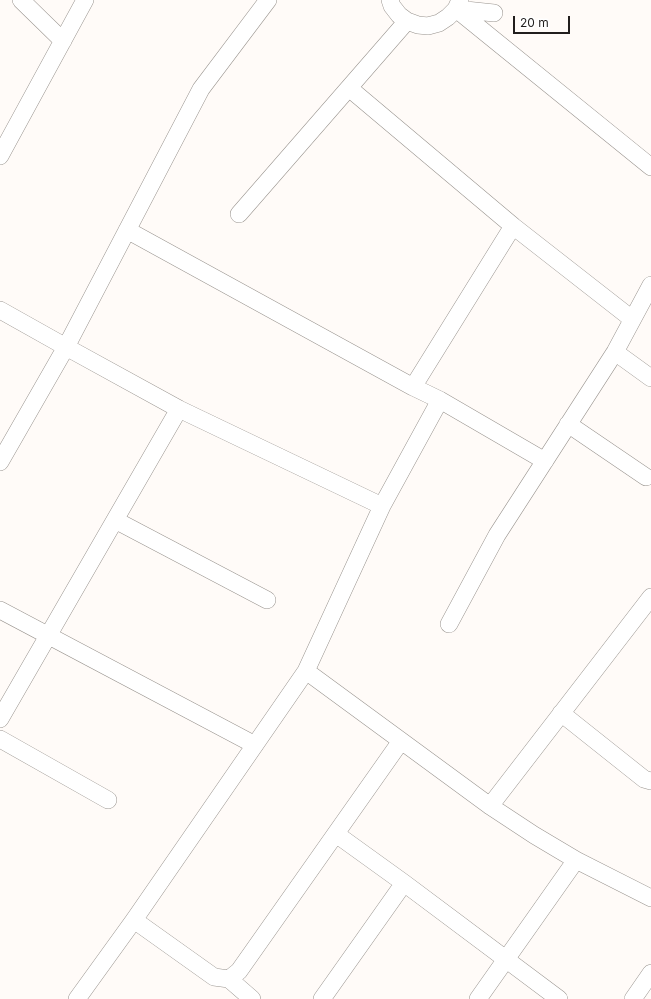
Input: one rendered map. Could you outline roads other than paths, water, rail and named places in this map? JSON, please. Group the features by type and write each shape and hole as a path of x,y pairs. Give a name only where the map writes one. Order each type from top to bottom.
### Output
{"street":[{"path":"21,0 63,41"},
{"path":"0,156 85,0"},
{"path":"0,462 66,347 201,89 268,0"},
{"path":"390,0 392,6 407,22 428,26 448,17 458,4"},
{"path":"458,4 494,13"},
{"path":"458,4 651,167"},
{"path":"240,214 407,22"},
{"path":"349,88 513,226 632,319"},
{"path":"413,387 513,226"},
{"path":"127,230 413,387 440,400 545,461"},
{"path":"449,624 497,535 615,352 651,286"},
{"path":"0,310 179,409 382,506"},
{"path":"615,352 651,378"},
{"path":"78,999 306,671 382,506 440,400"},
{"path":"0,719 179,409"},
{"path":"568,424 646,477"},
{"path":"115,520 268,600"},
{"path":"490,806 651,597"},
{"path":"0,610 255,745"},
{"path":"306,671 490,806 534,835 576,860 651,898"},
{"path":"561,713 644,778 651,781"},
{"path":"0,739 108,800"},
{"path":"229,979 239,971 401,741"},
{"path":"336,834 559,999"},
{"path":"478,999 576,860"},
{"path":"322,999 404,883"},
{"path":"134,920 214,977 229,979 252,999"},
{"path":"633,999 651,973"}]}
